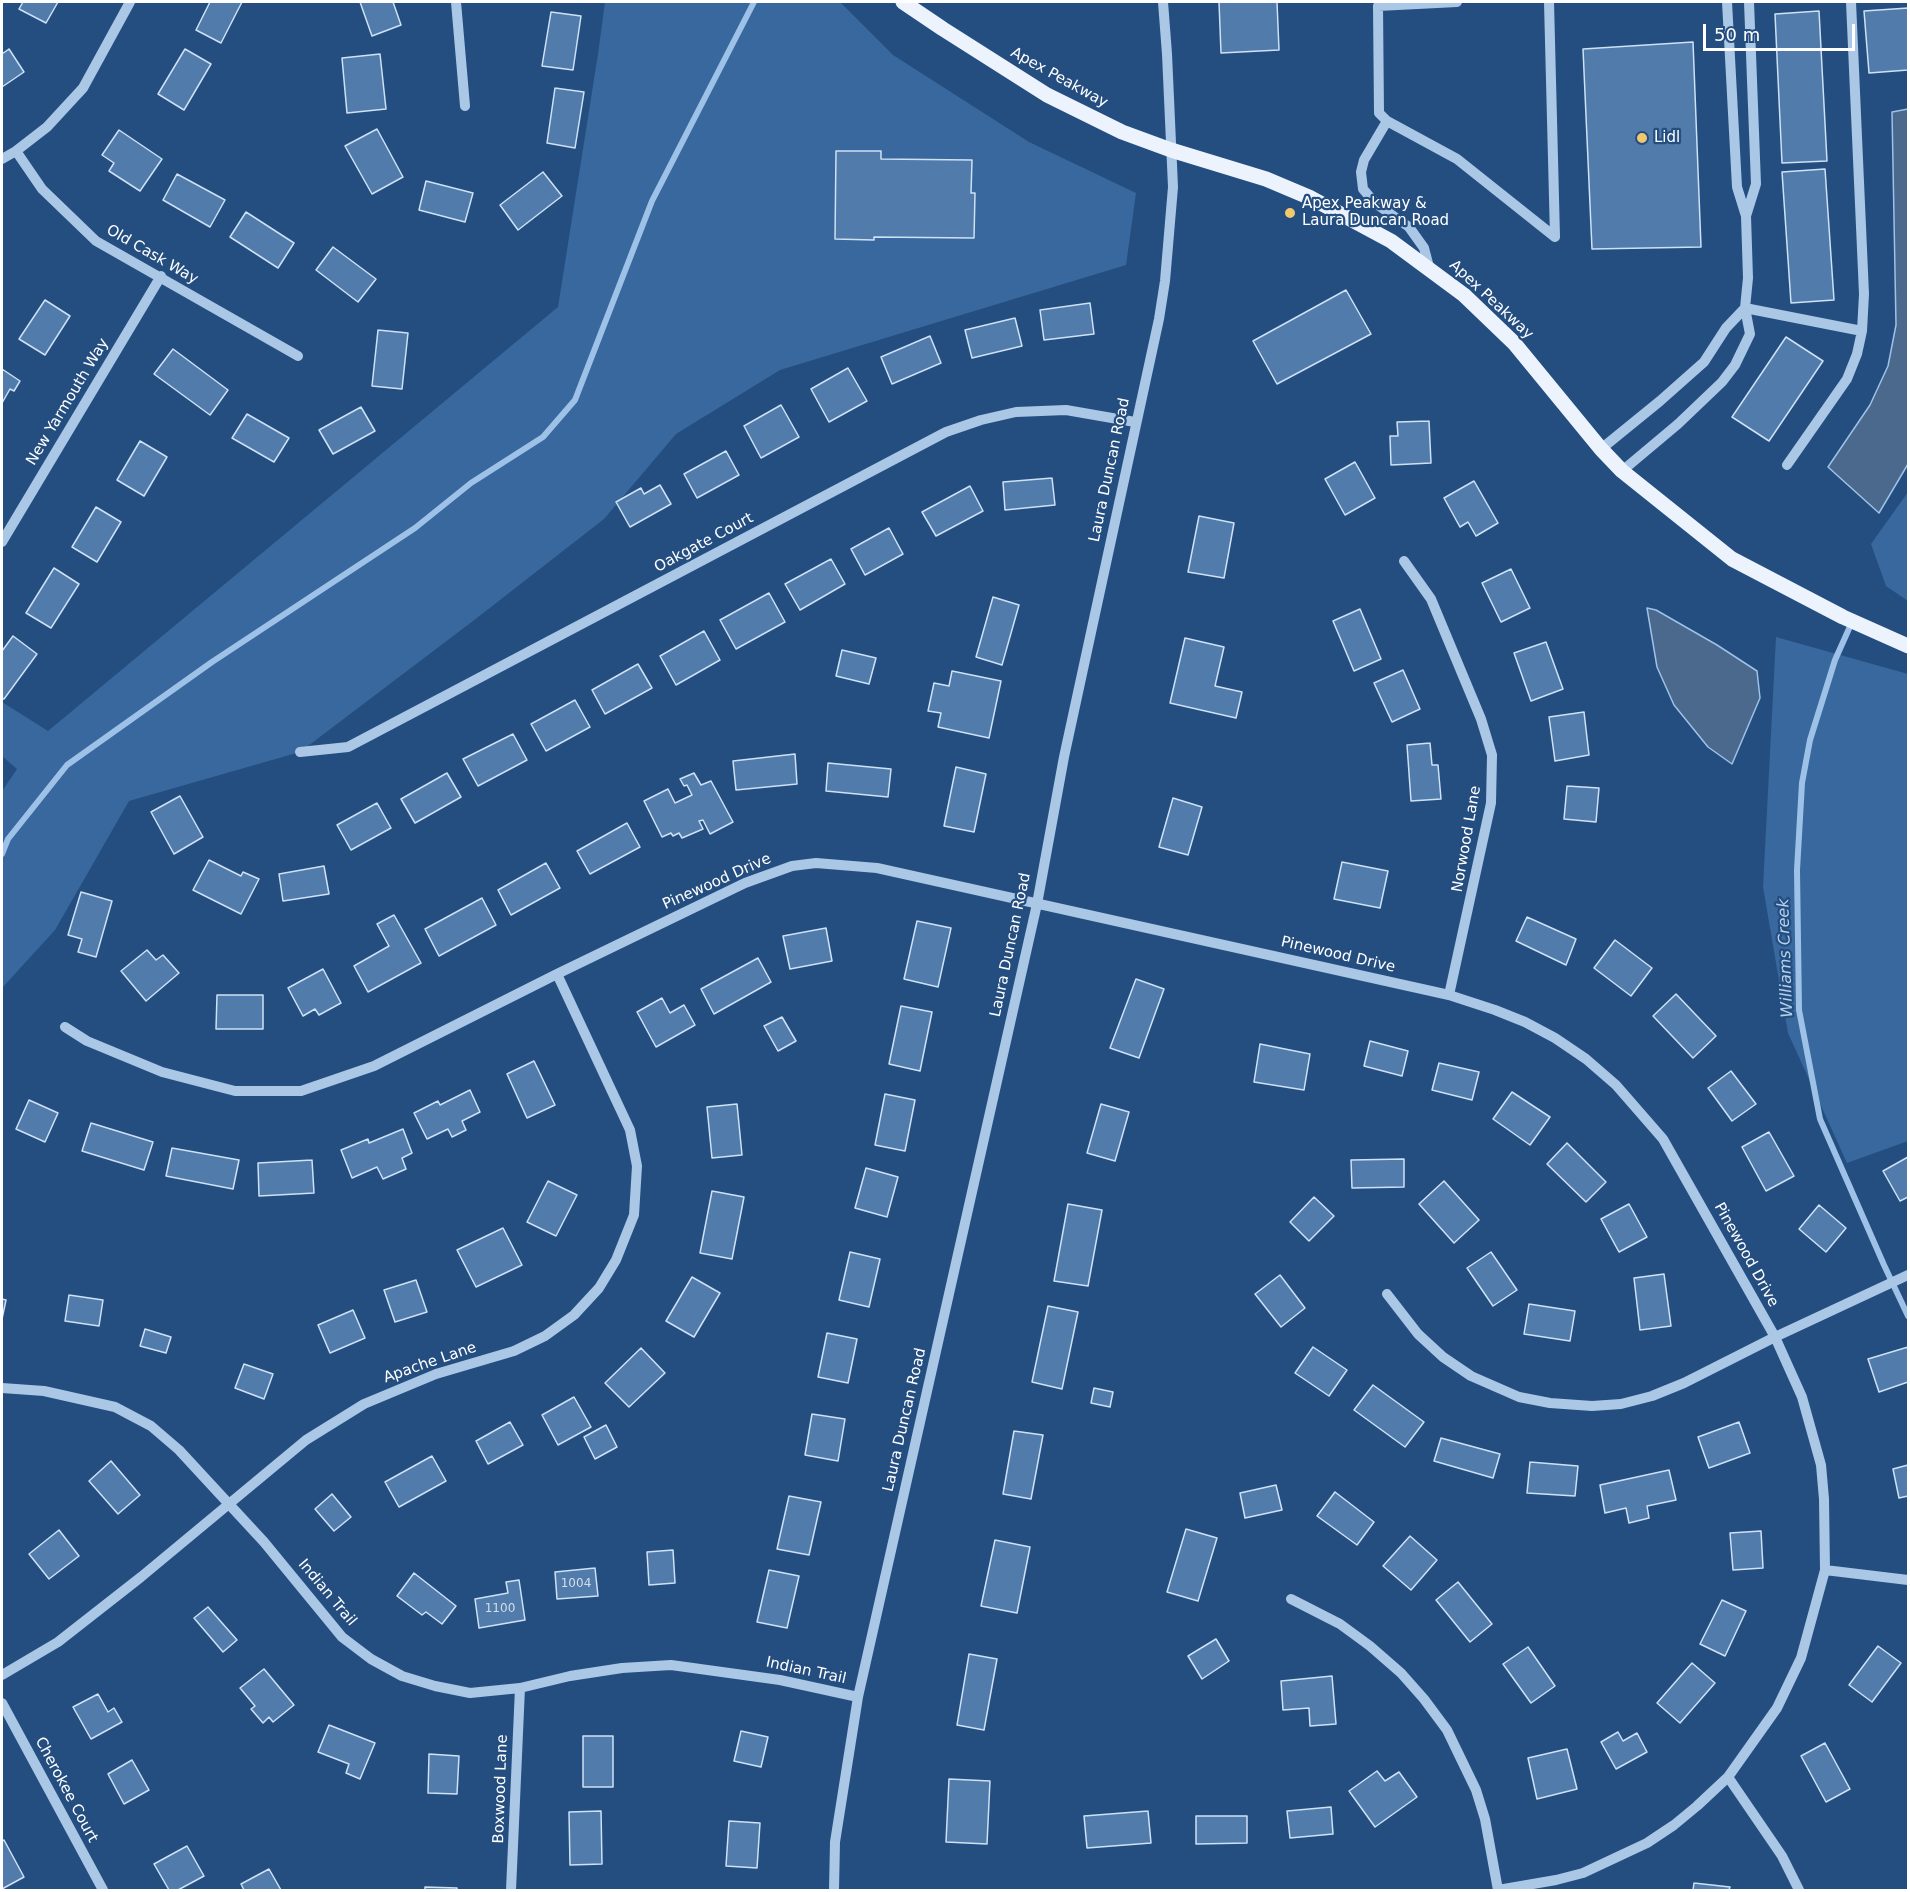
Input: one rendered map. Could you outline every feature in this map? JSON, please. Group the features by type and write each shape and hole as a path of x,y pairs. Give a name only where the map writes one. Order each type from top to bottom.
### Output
{"main road":[{"name":"Apex Peakway","path":"903,2 1047,95 1122,132 1171,150 1266,179 1311,198 1391,241 1464,295 1514,343 1601,450 1622,471 1732,559 1844,617 1908,646"}],"street":[{"path":"2,159 47,127 83,88 130,2"},
{"path":"456,2 465,106"},
{"name":"Laura Duncan Road","path":"834,1890 835,1842 858,1697 1037,904 1064,757 1157,328 1165,281 1173,187 1167,54 1162,2"},
{"path":"1457,2 1390,3 1378,6 1379,113 1387,121 1457,159 1555,237 1549,2"},
{"path":"1622,471 1678,424 1722,382 1735,365 1750,334 1745,308 1748,278 1746,216 1737,187 1727,2"},
{"path":"1746,216 1756,184 1749,2"},
{"path":"1787,465 1846,379 1857,354 1862,331 1864,294 1851,2"},
{"path":"1387,121 1364,160 1361,172 1363,189 1375,203 1409,227 1424,248 1429,267"},
{"name":"Old Cask Way","path":"16,151 42,189 96,241 298,356"},
{"name":"New Yarmouth Way","path":"2,542 161,276"},
{"path":"1745,308 1862,331"},
{"path":"1601,450 1704,362 1726,328 1745,308"},
{"name":"Oakgate Court","path":"300,752 348,747 946,432 981,420 1016,412 1066,410 1135,422"},
{"name":"Norwood Lane","path":"1404,561 1431,599 1481,719 1492,755 1491,803 1449,995"},
{"name":"Pinewood Drive","path":"65,1027 87,1041 172,1075 235,1091 301,1091 374,1066 745,883 792,866 816,863 877,868 1449,995 1495,1010 1545,1032 1586,1059 1616,1085 1663,1139 1775,1337 1802,1397 1821,1465 1825,1570 1801,1658 1790,1683 1772,1715 1728,1778 1674,1825 1647,1843 1618,1858 1565,1878 1498,1890"},
{"name":"Apache Lane","path":"2,1675 58,1642 141,1577 306,1440 364,1404 436,1374 514,1351 545,1336 574,1315 599,1288 616,1260 634,1215 637,1166 630,1130 557,974"},
{"path":"1387,1294 1418,1334 1443,1357 1471,1376 1519,1397 1550,1403 1592,1406 1621,1404 1652,1396 1684,1383 1775,1337 1908,1275"},
{"name":"Indian Trail","path":"2,1388 44,1391 115,1407 151,1426 179,1450 264,1542 342,1636 371,1659 402,1676 470,1693 520,1688 570,1676 622,1668 670,1665 780,1680 858,1697"},
{"path":"1825,1570 1908,1580"},
{"path":"1291,1599 1340,1624 1371,1646 1401,1672 1447,1730 1479,1800 1485,1819 1498,1890"},
{"name":"Boxwood Lane","path":"511,1890 520,1688"},
{"name":"Cherokee Court","path":"2,1703 103,1890"},
{"path":"1728,1778 1782,1856 1799,1890"}],"shaded area":[{"path":"605,2 840,2 893,55 1029,142 1136,193 1126,265 780,370 676,434 604,519 300,752 129,801 55,930 2,988 2,791 17,769 2,756 2,702 48,731 558,307"},
{"path":"1908,109 1908,464 1879,513 1828,467 1870,405 1888,366 1896,325 1892,112"},
{"path":"1908,492 1908,601 1886,586 1871,544"},
{"path":"1647,608 1656,610 1757,671 1760,698 1732,764 1708,747 1674,705 1657,667"},
{"path":"1776,637 1908,674 1908,1141 1847,1163 1788,1033 1763,887"}],"building":[{"path":"23,2 58,2 46,23 19,9"},
{"path":"210,2 242,2 221,43 196,30"},
{"path":"360,2 393,2 401,25 372,36"},
{"path":"1219,2 1277,2 1279,50 1221,53"},
{"path":"1908,8 1908,70 1869,73 1864,11"},
{"path":"1819,11 1827,161 1782,163 1775,14"},
{"path":"551,12 581,16 573,70 542,66"},
{"name":"Lidl","path":"1693,42 1701,247 1592,249 1583,49"},
{"path":"9,49 24,72 2,87 2,54"},
{"path":"185,49 211,64 184,110 158,94"},
{"path":"380,54 386,109 347,113 342,58"},
{"path":"555,88 584,92 575,148 547,143"},
{"path":"377,129 403,177 372,194 345,146"},
{"path":"119,130 162,159 140,191 109,171 114,163 102,155"},
{"path":"836,151 881,151 881,159 972,160 971,193 975,193 974,238 835,239"},
{"path":"1825,169 1834,300 1791,303 1782,172"},
{"path":"543,172 562,196 518,230 500,205"},
{"path":"177,174 225,200 210,227 163,200"},
{"path":"426,181 473,193 465,222 419,210"},
{"path":"246,212 294,243 278,268 230,237"},
{"path":"333,247 376,279 358,302 316,270"},
{"path":"1346,290 1371,334 1277,384 1253,341"},
{"path":"45,300 70,316 45,355 19,339"},
{"path":"1090,303 1094,334 1044,340 1040,310"},
{"path":"1015,318 1022,346 972,358 965,330"},
{"path":"378,330 408,333 402,389 372,386"},
{"path":"930,336 941,363 892,384 881,357"},
{"path":"1786,337 1823,361 1769,441 1732,417"},
{"path":"173,349 228,390 210,415 154,374"},
{"path":"848,368 867,401 829,422 811,389"},
{"path":"2,369 20,381 14,391 10,389 2,403"},
{"path":"781,405 799,437 761,458 744,426"},
{"path":"361,407 375,431 333,454 319,430"},
{"path":"247,414 289,438 274,462 232,438"},
{"path":"1429,421 1431,463 1391,465 1390,436 1398,436 1397,422"},
{"path":"140,441 167,457 144,496 117,480"},
{"path":"726,451 739,475 697,498 684,474"},
{"path":"1355,462 1375,498 1345,515 1325,479"},
{"path":"1052,478 1055,505 1005,510 1003,482"},
{"path":"1474,481 1498,523 1476,536 1468,522 1460,527 1444,498"},
{"path":"660,485 671,504 630,527 616,502 641,488 644,494"},
{"path":"970,486 983,511 936,536 922,512"},
{"path":"96,507 121,522 97,562 72,547"},
{"path":"1199,516 1234,523 1224,578 1188,572"},
{"path":"889,528 903,554 865,575 851,549"},
{"path":"831,559 845,584 800,610 785,584"},
{"path":"54,568 79,584 51,628 26,613"},
{"path":"1511,569 1530,608 1501,622 1482,583"},
{"path":"769,593 785,622 736,649 720,620"},
{"path":"993,597 1019,605 1002,665 976,657"},
{"path":"1360,609 1381,659 1354,671 1333,621"},
{"path":"704,631 720,660 676,685 660,656"},
{"path":"13,636 37,654 4,699 2,698 2,651"},
{"path":"1185,638 1224,647 1215,686 1242,692 1236,718 1170,703"},
{"path":"1546,642 1563,689 1531,701 1514,653"},
{"path":"842,650 876,658 869,684 836,676"},
{"path":"638,664 652,688 605,714 592,690"},
{"path":"1403,670 1420,709 1392,722 1374,683"},
{"path":"952,671 1001,681 989,738 938,727 941,713 928,711 934,683 949,686"},
{"path":"575,700 590,727 546,751 531,724"},
{"path":"1584,712 1589,755 1555,761 1549,717"},
{"path":"513,734 527,760 478,786 463,759"},
{"path":"1430,743 1432,765 1438,765 1441,799 1411,801 1407,745"},
{"path":"795,754 797,784 736,790 733,761"},
{"path":"828,763 891,769 888,797 826,791"},
{"path":"956,767 986,774 974,832 944,826"},
{"path":"447,773 461,797 415,823 401,799"},
{"path":"694,773 701,785 711,781 733,822 710,834 703,820 699,821 703,829 682,838 679,833 673,836 671,833 662,837 644,801 668,789 675,803 692,795 687,785 684,786 680,779"},
{"path":"1567,786 1599,788 1596,822 1564,819"},
{"path":"180,796 203,837 174,854 151,812"},
{"path":"1173,798 1202,807 1188,855 1159,847"},
{"path":"377,803 391,828 351,850 337,825"},
{"path":"627,823 640,847 590,874 577,851"},
{"path":"209,860 241,876 243,872 259,879 241,914 193,890"},
{"path":"1342,862 1388,871 1380,908 1334,899"},
{"path":"546,863 560,888 511,915 498,890"},
{"path":"324,866 329,894 283,901 279,874"},
{"path":"81,892 112,901 96,957 78,952 82,939 68,935"},
{"path":"482,898 496,925 439,956 425,929"},
{"path":"394,915 421,963 368,992 354,966 389,946 377,924"},
{"path":"1527,917 1576,939 1566,965 1516,941"},
{"path":"917,921 951,928 938,987 904,979"},
{"path":"826,928 832,961 790,969 783,936"},
{"path":"1615,940 1652,968 1631,996 1594,968"},
{"path":"147,950 156,960 163,955 179,973 146,1001 121,971"},
{"path":"758,958 771,982 714,1014 701,989"},
{"path":"323,969 341,1003 319,1015 315,1009 303,1016 288,988"},
{"path":"1136,979 1164,989 1139,1058 1110,1048"},
{"path":"1676,994 1716,1036 1693,1058 1653,1016"},
{"path":"217,995 263,995 263,1029 216,1029"},
{"path":"662,998 670,1013 684,1005 695,1025 656,1047 637,1012"},
{"path":"901,1006 932,1012 920,1071 889,1064"},
{"path":"782,1017 796,1041 778,1051 764,1026"},
{"path":"1370,1041 1408,1051 1402,1076 1364,1066"},
{"path":"1260,1044 1310,1054 1304,1090 1254,1082"},
{"path":"534,1061 555,1105 527,1118 507,1074"},
{"path":"1439,1063 1479,1072 1472,1100 1432,1090"},
{"path":"1731,1071 1756,1104 1732,1121 1708,1088"},
{"path":"470,1090 480,1112 462,1121 466,1130 452,1137 448,1129 427,1139 414,1113 438,1101 440,1105"},
{"path":"1512,1092 1550,1117 1530,1145 1493,1119"},
{"path":"885,1094 915,1100 905,1151 875,1145"},
{"path":"29,1100 58,1113 45,1142 16,1129"},
{"path":"737,1104 742,1155 712,1158 707,1107"},
{"path":"1101,1104 1129,1112 1115,1161 1087,1153"},
{"path":"91,1123 153,1142 144,1170 82,1151"},
{"path":"403,1129 412,1153 402,1158 406,1169 383,1179 377,1167 352,1178 341,1150 368,1139 369,1143"},
{"path":"1769,1132 1794,1176 1766,1191 1742,1147"},
{"path":"1567,1143 1606,1182 1586,1202 1547,1164"},
{"path":"172,1148 239,1160 233,1189 166,1176"},
{"path":"1908,1157 1908,1197 1900,1201 1883,1171"},
{"path":"1404,1159 1404,1187 1352,1188 1351,1160"},
{"path":"312,1160 314,1193 259,1196 258,1163"},
{"path":"866,1168 898,1177 887,1217 855,1208"},
{"path":"548,1181 577,1195 556,1236 527,1222"},
{"path":"1444,1181 1479,1220 1454,1243 1419,1204"},
{"path":"712,1191 744,1197 732,1259 700,1253"},
{"path":"1314,1197 1334,1216 1309,1241 1290,1222"},
{"path":"1068,1204 1102,1210 1088,1286 1054,1281"},
{"path":"1629,1204 1647,1237 1619,1252 1601,1219"},
{"path":"1819,1205 1846,1228 1826,1252 1799,1229"},
{"path":"503,1228 522,1265 476,1287 457,1250"},
{"path":"850,1252 880,1259 869,1307 839,1300"},
{"path":"1491,1252 1517,1290 1493,1306 1467,1268"},
{"path":"1664,1274 1671,1326 1640,1330 1634,1278"},
{"path":"1280,1275 1305,1308 1281,1327 1255,1294"},
{"path":"692,1277 720,1293 694,1337 666,1321"},
{"path":"416,1280 427,1312 395,1322 384,1290"},
{"path":"69,1295 103,1300 99,1326 65,1321"},
{"path":"2,1299 6,1300 2,1319"},
{"path":"1529,1304 1575,1311 1570,1341 1524,1334"},
{"path":"1048,1306 1078,1312 1062,1389 1032,1382"},
{"path":"353,1310 365,1338 330,1353 318,1325"},
{"path":"145,1329 171,1337 166,1353 140,1346"},
{"path":"827,1333 857,1339 848,1383 818,1377"},
{"path":"1313,1347 1347,1370 1329,1396 1295,1373"},
{"path":"1908,1347 1908,1382 1879,1392 1868,1359"},
{"path":"641,1348 665,1373 629,1407 605,1383"},
{"path":"244,1364 273,1374 264,1399 235,1388"},
{"path":"1373,1385 1424,1422 1405,1447 1354,1410"},
{"path":"1094,1388 1113,1392 1110,1407 1091,1403"},
{"path":"574,1397 591,1427 558,1445 542,1415"},
{"path":"812,1414 845,1419 838,1461 805,1455"},
{"path":"510,1422 523,1445 488,1464 476,1441"},
{"path":"1739,1422 1750,1453 1709,1468 1698,1437"},
{"path":"606,1425 617,1447 595,1459 584,1437"},
{"path":"1014,1431 1043,1435 1031,1499 1003,1494"},
{"path":"1441,1438 1500,1454 1493,1478 1434,1461"},
{"path":"432,1456 446,1481 399,1507 385,1482"},
{"path":"111,1461 140,1495 118,1514 89,1481"},
{"path":"1530,1462 1578,1466 1575,1496 1527,1493"},
{"path":"1908,1465 1908,1496 1899,1498 1893,1469"},
{"path":"1669,1470 1676,1500 1647,1506 1649,1518 1629,1523 1626,1508 1605,1513 1600,1485"},
{"path":"1276,1485 1282,1510 1245,1518 1240,1493"},
{"path":"1335,1492 1374,1522 1357,1545 1317,1516"},
{"path":"332,1494 351,1517 334,1531 315,1509"},
{"path":"789,1496 821,1502 809,1555 777,1549"},
{"path":"1186,1529 1217,1538 1198,1601 1167,1592"},
{"path":"59,1530 79,1556 49,1579 29,1554"},
{"path":"1761,1531 1763,1568 1733,1570 1730,1533"},
{"path":"1410,1536 1437,1560 1411,1590 1383,1566"},
{"path":"995,1540 1030,1547 1017,1613 981,1606"},
{"path":"673,1550 675,1583 649,1585 647,1552"},
{"path":"595,1568 598,1596 557,1599 555,1572"},
{"path":"769,1570 799,1576 787,1628 757,1622"},
{"path":"414,1573 456,1606 442,1624 426,1612 422,1615 397,1596"},
{"path":"519,1580 525,1620 479,1628 475,1599 508,1593 506,1582"},
{"path":"1458,1582 1492,1624 1470,1642 1436,1600"},
{"path":"1722,1600 1746,1611 1725,1656 1700,1644"},
{"path":"208,1607 237,1640 223,1652 194,1618"},
{"path":"1216,1639 1229,1661 1202,1679 1188,1656"},
{"path":"1878,1646 1901,1663 1872,1702 1849,1685"},
{"path":"1528,1647 1555,1686 1531,1703 1503,1664"},
{"path":"969,1654 997,1659 984,1730 957,1725"},
{"path":"1692,1663 1715,1683 1680,1723 1657,1703"},
{"path":"264,1669 294,1705 273,1722 269,1717 263,1723 251,1709 255,1706 240,1688"},
{"path":"1332,1676 1336,1724 1310,1726 1309,1708 1283,1710 1281,1681"},
{"path":"98,1694 108,1712 114,1708 122,1722 91,1739 73,1707"},
{"path":"329,1725 375,1743 360,1779 346,1773 349,1764 318,1752"},
{"path":"741,1731 768,1737 761,1767 734,1761"},
{"path":"1618,1732 1623,1741 1637,1733 1647,1752 1616,1769 1601,1742"},
{"path":"583,1736 613,1736 613,1787 583,1787"},
{"path":"1825,1743 1850,1789 1826,1802 1801,1756"},
{"path":"1567,1749 1577,1789 1537,1799 1528,1758"},
{"path":"429,1754 459,1756 457,1794 428,1793"},
{"path":"132,1760 149,1790 124,1804 108,1774"},
{"path":"1377,1771 1385,1781 1399,1772 1417,1797 1375,1827 1349,1791"},
{"path":"949,1779 990,1781 987,1844 946,1842"},
{"path":"1331,1807 1333,1834 1290,1838 1287,1811"},
{"path":"601,1811 602,1864 570,1865 569,1812"},
{"path":"1148,1811 1151,1843 1087,1848 1084,1816"},
{"path":"1196,1816 1247,1816 1247,1843 1196,1844"},
{"path":"729,1821 760,1823 757,1868 726,1866"},
{"path":"4,1840 24,1877 2,1889 2,1841"},
{"path":"187,1846 204,1876 178,1890 169,1890 154,1864"},
{"path":"269,1869 281,1890 244,1890 241,1884"},
{"path":"1694,1883 1730,1887 1729,1890 1693,1890"},
{"path":"425,1887 457,1888 457,1890 425,1890"}],"waterway":[{"path":"2,854 8,839 67,765 212,662 415,528 471,483 543,437 575,400 652,201 754,2"},
{"name":"Williams Creek","path":"1852,622 1835,660 1810,740 1802,783 1797,870 1799,1010 1820,1119 1908,1316"}],"place":[{"name":"Lidl","path":"1642,138"},
{"name":"Apex Peakway & Laura Duncan Road","path":"1290,213"}]}
